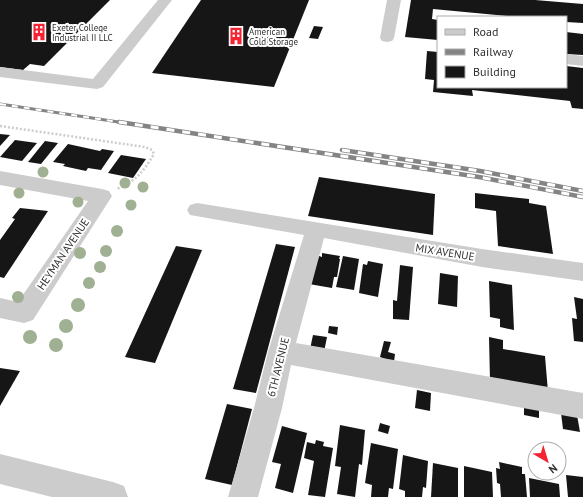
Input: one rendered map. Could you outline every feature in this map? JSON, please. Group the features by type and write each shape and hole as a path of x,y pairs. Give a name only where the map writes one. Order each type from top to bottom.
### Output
{"street":[{"path":"0,72 97,84 165,0"},
{"path":"387,38 394,0"},
{"path":"567,59 583,61"},
{"path":"4,184 102,196"},
{"name":"HEYMAN AVENUE","path":"0,308 24,313 102,196"},
{"name":"MIX AVENUE","path":"197,210 314,234 443,251 583,272"},
{"name":"6TH AVENUE","path":"243,497 314,234"},
{"path":"281,352 583,406"},
{"path":"0,469 113,497"}],"path":[{"path":"0,126 145,147 152,150 154,154 142,175 133,182 102,196"}],"building":[{"name":"Exeter College Industrial II LLC","path":"0,0 110,0 44,66 30,64 23,70 0,67"},
{"name":"American Cold Storage","path":"201,0 309,0 274,87 152,73"},
{"path":"411,0 535,0 583,4 583,23 567,22 567,16 506,16 433,9 432,19 437,20 437,40 405,37"},
{"path":"314,26 323,27 318,39 309,38"},
{"path":"567,32 583,34 583,55 567,54"},
{"path":"427,51 437,52 437,88 567,88 567,66 583,68 583,109 572,108 570,101 472,90 473,96 433,92 434,80 425,79"},
{"path":"0,134 10,135 0,146"},
{"path":"15,140 37,143 22,161 0,157"},
{"path":"45,141 58,143 41,164 28,162"},
{"path":"68,144 100,151 102,149 114,151 101,170 88,168 86,171 63,166 65,164 53,162"},
{"path":"121,155 146,159 133,178 108,173"},
{"path":"319,177 435,194 433,235 308,216"},
{"path":"475,193 529,199 529,203 546,206 553,254 498,246 496,211 475,208"},
{"path":"20,208 48,211 4,278 0,277 0,240 15,219 12,218"},
{"path":"276,244 295,247 256,393 233,389"},
{"path":"176,246 202,250 155,363 125,357"},
{"path":"322,253 340,256 337,277 334,277 332,288 309,284 319,256 322,257"},
{"path":"343,256 359,259 354,290 336,287"},
{"path":"368,261 383,264 378,297 359,293 363,264 367,265"},
{"path":"400,265 413,267 409,320 393,319 393,300 397,301"},
{"path":"440,273 458,276 457,307 438,304"},
{"path":"489,281 512,285 514,330 500,327 500,319 490,317"},
{"path":"574,297 583,299 583,342 574,341 572,318 577,319"},
{"path":"329,326 338,327 337,335 328,333"},
{"path":"313,335 327,337 324,352 310,349"},
{"path":"489,337 503,340 503,349 545,356 548,392 490,381"},
{"path":"384,341 391,342 388,352 395,354 394,362 380,357"},
{"path":"0,368 20,371 0,406"},
{"path":"417,390 431,393 430,411 415,408"},
{"path":"524,403 539,407 539,418 524,415"},
{"path":"227,404 252,409 232,485 205,479"},
{"path":"561,413 577,415 580,432 563,429"},
{"path":"380,423 390,426 388,434 378,431"},
{"path":"340,425 365,430 362,465 359,464 355,497 337,494 341,467 335,466"},
{"path":"282,426 307,433 293,493 275,488 281,464 272,462"},
{"path":"316,440 324,442 323,446 333,448 325,497 308,495 314,461 304,458 307,442 315,444"},
{"path":"371,443 398,449 393,489 389,488 388,497 371,497 372,485 365,483"},
{"path":"403,455 428,461 426,488 423,487 422,497 405,497 405,491 399,489"},
{"path":"499,462 522,467 522,474 525,474 527,497 501,497 500,484 497,483 496,468 500,469"},
{"path":"433,463 458,468 458,497 431,497"},
{"path":"464,466 492,472 493,497 464,497"},
{"path":"567,475 583,477 583,497 568,497"},
{"path":"529,481 544,481 559,484 560,497 530,497"}],"railway":[{"path":"0,104 125,123"},
{"path":"119,122 479,177 583,197"},
{"path":"342,150 480,171 583,191"}],"place":[{"name":"Exeter College Industrial II LLC","path":"39,32"},
{"name":"American Cold Storage","path":"236,36"}]}
